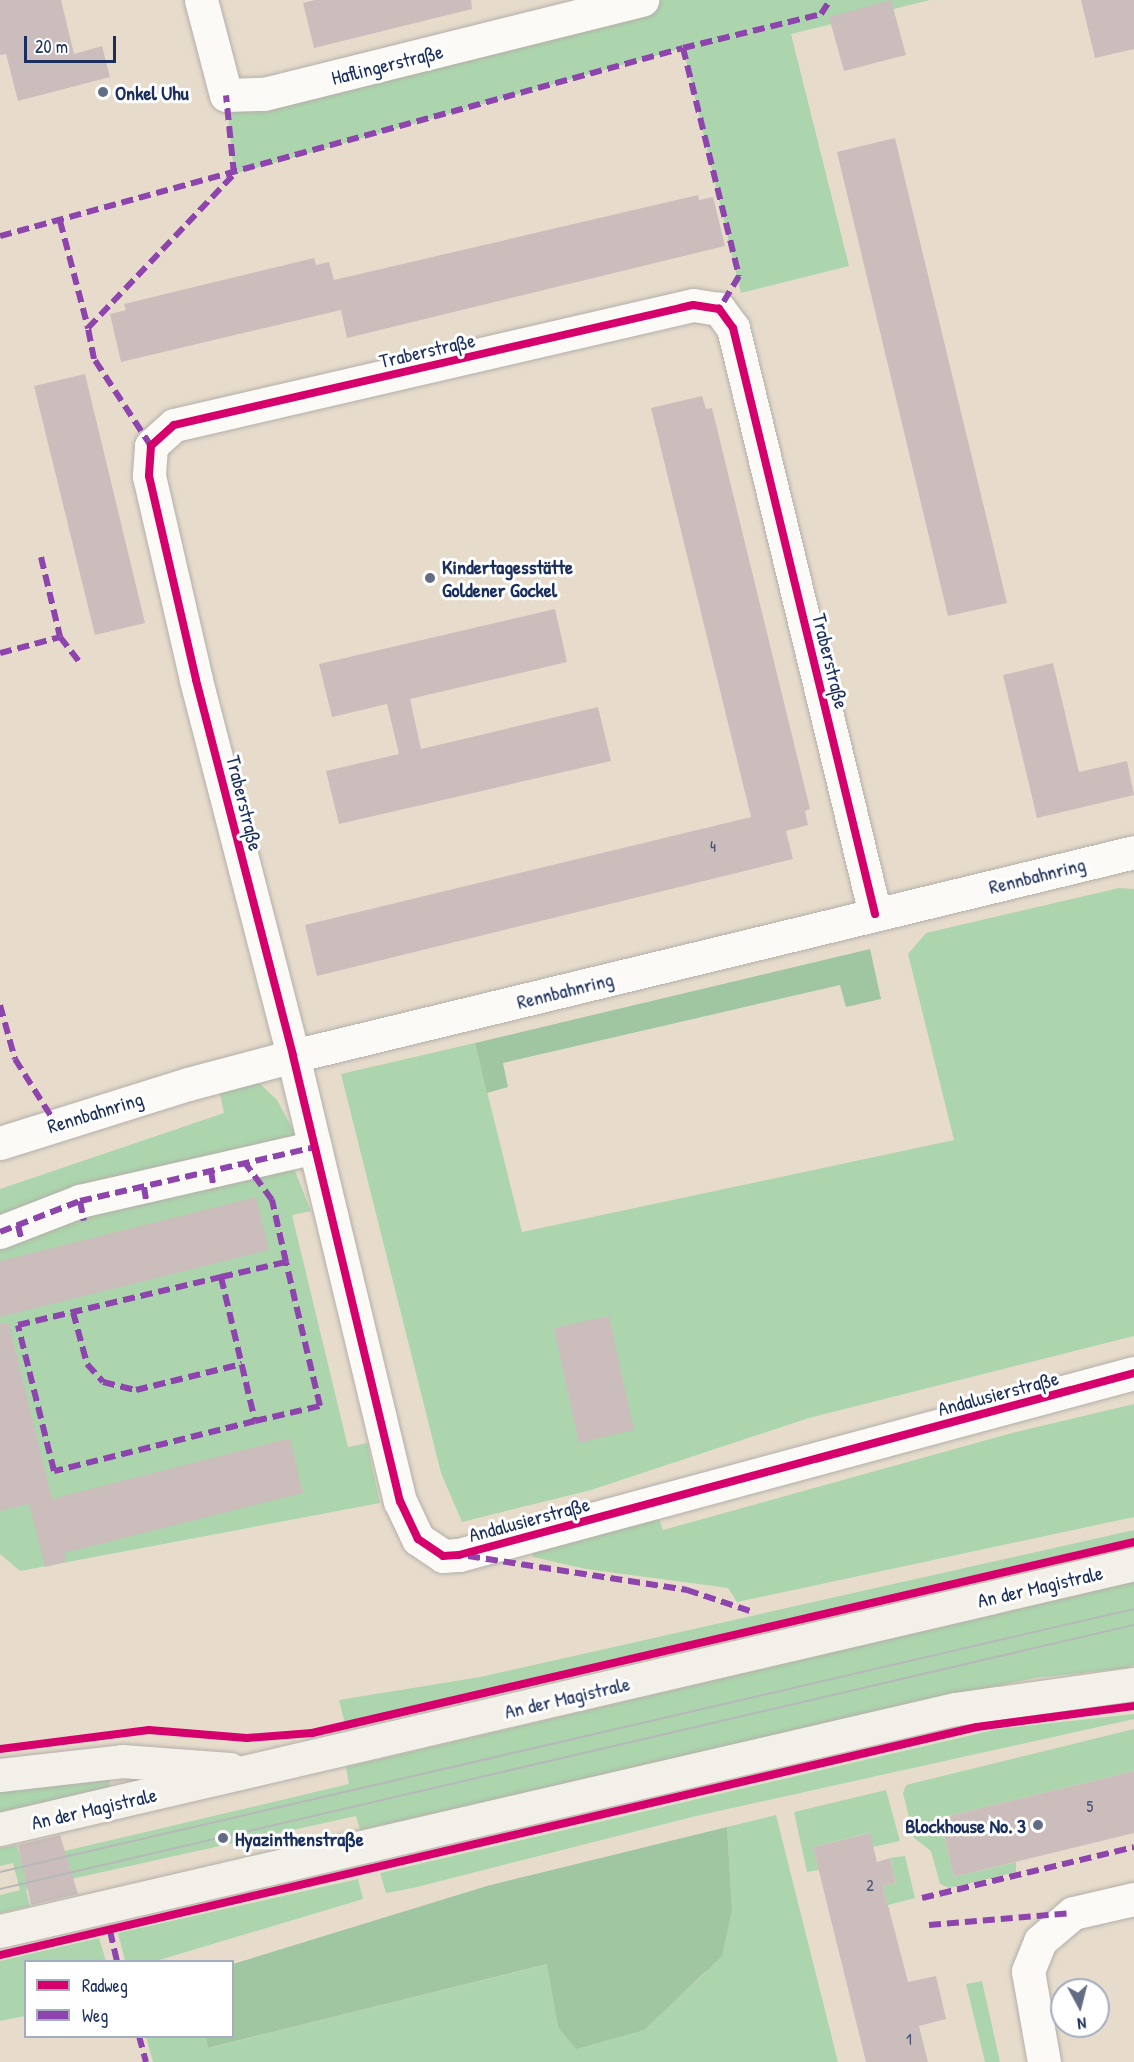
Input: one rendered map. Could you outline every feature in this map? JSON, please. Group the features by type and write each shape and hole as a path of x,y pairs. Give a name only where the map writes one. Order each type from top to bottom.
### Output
{"main road":[{"name":"An der Magistrale","path":"0,1829 1134,1564"},
{"path":"0,1931 955,1709 1134,1684"},
{"path":"0,1775 122,1761 205,1764 246,1772"}],"street":[{"name":"Haflingerstraße","path":"201,0 226,94 264,94 642,0"},
{"name":"Traberstraße","path":"293,1056 196,680 149,476 151,446 174,425 693,305 720,309 733,328 875,915"},
{"name":"Rennbahnring","path":"0,1143 188,1084 293,1056 1134,852"},
{"name":"Andalusierstraße","path":"293,1056 400,1502 418,1539 443,1556 459,1555 1134,1373"},
{"path":"0,1232 80,1202 315,1147"},
{"path":"1044,2062 1028,1971 1040,1941 1073,1913 1134,1899"}],"green space":[{"path":"642,0 930,0 791,34 849,266 741,293 683,48 234,174 226,95"},
{"path":"1119,888 1134,889 1134,1336 809,1418 591,1490 462,1522 441,1473 341,1074 475,1043 522,1232 954,1140 908,954 926,933"},
{"path":"870,949 881,999 846,1007 840,985 503,1063 508,1087 487,1093 475,1043"},
{"path":"258,1082 277,1100 296,1135 285,1146 311,1211 292,1215 348,1447 367,1443 380,1503 20,1571 0,1554 0,1189 224,1113 219,1090"},
{"path":"1134,1404 1134,1517 737,1602 728,1588 586,1569 533,1557 532,1553 659,1519 663,1530 1012,1433"},
{"path":"1134,1530 1134,1538 345,1724 339,1700 480,1677"},
{"path":"1134,1582 1134,1665 1127,1668 1035,1678 921,1702 360,1830 356,1816 26,1889 30,1906 0,1913 0,1895 20,1890 13,1863 0,1866 0,1848 17,1845 22,1861 69,1850 349,1784 346,1767"},
{"path":"1134,1714 1134,1719 696,1816 413,1888 386,1893 380,1873 998,1729"},
{"path":"1134,1729 1134,1771 940,1818 954,1877 1016,1862 1016,1872 949,1888 940,1884 931,1851 914,1838 903,1793 906,1785"},
{"path":"109,1779 110,1788 0,1812 0,1791"},
{"path":"886,1790 900,1841 873,1847 869,1833 813,1847 819,1870 807,1872 794,1812"},
{"path":"776,1815 838,2062 153,2062 146,2038 206,2038 209,2048 548,1964 558,2027 671,2004 706,1972 732,1909 727,1827"},
{"path":"727,1827 732,1909 722,1956 644,2030 576,2049 558,2027 547,1964 208,2048 206,2038 234,2038 234,1964 487,1886"},
{"path":"905,1856 915,1898 888,1905 883,1886 896,1883 890,1858"},
{"path":"358,1879 363,1899 159,1960 125,1960 118,1933"},
{"path":"99,1938 106,1960 24,1960 24,2016 0,2021 0,1961"},
{"path":"982,1981 1000,2062 985,2062 966,1984"}],"building":[{"path":"0,0 61,0 74,54 102,46 110,77 18,101 6,54 0,55"},
{"path":"315,0 471,0 472,9 314,48 303,3"},
{"path":"891,0 906,55 844,71 829,17"},
{"path":"1081,0 1134,0 1134,49 1095,58"},
{"path":"895,138 1007,603 948,616 837,152"},
{"path":"698,195 699,200 713,197 725,246 347,338 341,310 121,362 110,314 126,310 124,304 314,258 316,265 329,262 334,280"},
{"path":"85,374 145,623 95,635 34,386"},
{"path":"702,396 706,409 712,408 810,809 805,811 808,825 786,831 793,859 317,976 305,925 751,817 651,408"},
{"path":"555,609 567,662 410,699 421,749 598,707 611,761 339,824 326,771 399,754 387,704 332,717 319,664"},
{"path":"1053,663 1079,772 1127,761 1134,795 1037,818 1003,675"},
{"path":"256,1197 269,1250 0,1317 0,1261"},
{"path":"609,1316 634,1430 579,1443 554,1328"},
{"path":"9,1323 52,1499 290,1438 303,1493 64,1553 66,1562 45,1567 29,1504 0,1511 0,1324"},
{"name":"Blockhouse No. 3","path":"1134,1771 1134,1833 954,1877 940,1818"},
{"path":"870,1833 877,1862 890,1858 896,1883 883,1886 908,1982 936,1976 946,2019 919,2026 928,2062 866,2062 813,1847"},
{"path":"60,1835 78,1894 31,1905 18,1845"}],"tram line":[{"path":"0,1872 1134,1609"},
{"path":"0,1889 1134,1625"}],"marked path":[{"path":"0,236 683,48 821,14 830,0"},
{"path":"683,48 739,276 719,309"},
{"path":"151,446 94,359 88,328 234,174 226,95"},
{"path":"60,221 88,328"},
{"path":"41,557 60,637 81,664"},
{"path":"0,653 60,637"},
{"path":"0,1005 15,1059 56,1124"},
{"path":"0,1232 80,1201 315,1147"},
{"path":"221,1277 255,1421 54,1471 18,1325 221,1277 286,1262 272,1200 245,1163"},
{"path":"211,1171 214,1189"},
{"path":"144,1187 147,1205"},
{"path":"80,1201 84,1221"},
{"path":"18,1225 21,1238"},
{"path":"255,1421 320,1406 286,1262"},
{"path":"73,1312 87,1364 103,1382 136,1390 242,1364"},
{"path":"468,1556 687,1590 750,1611"},
{"path":"922,1898 1134,1847"},
{"path":"929,1925 1073,1913"},
{"path":"110,1931 117,1960"},
{"path":"140,2038 146,2062"}],"cycle path":[{"path":"875,914 733,328 719,309 693,305 174,425 151,446 149,476 196,680 293,1056 400,1501 418,1539 443,1556 459,1555 1134,1373"},
{"path":"0,1749 149,1730 247,1738 312,1733 1134,1542"},
{"path":"0,1955 977,1727 1134,1706"}],"place":[{"name":"Onkel Uhu","path":"103,92"},
{"name":"Kindertagesstätte Goldener Gockel","path":"430,578"},
{"name":"Blockhouse No. 3","path":"1038,1825"},
{"name":"Hyazinthenstraße","path":"223,1838"}]}
